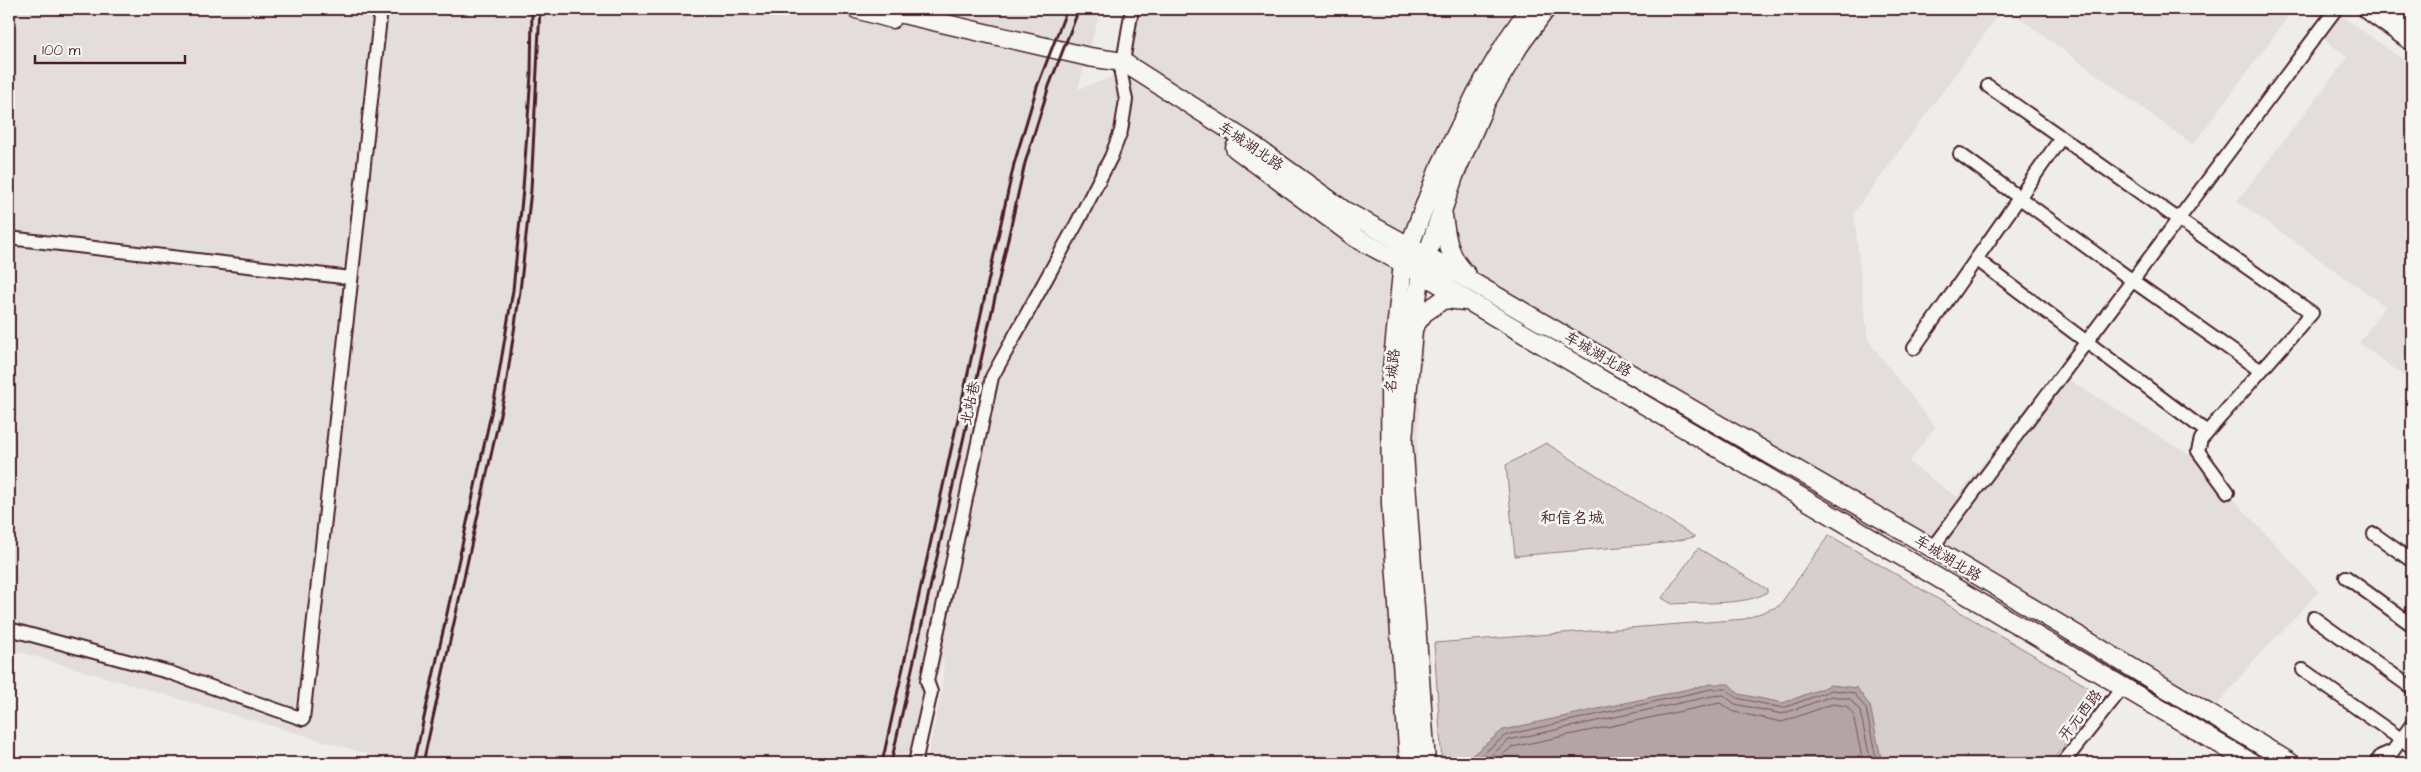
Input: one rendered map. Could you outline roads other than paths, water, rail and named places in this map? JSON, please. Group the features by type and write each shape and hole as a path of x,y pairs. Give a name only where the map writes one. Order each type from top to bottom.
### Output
{"highway":[{"path":"2370,9 2404,15 2412,40"}],"main road":[{"name":"车城湖北路","path":"856,9 1089,64 1122,68 1244,154 1356,238 1469,301 2252,763"},
{"name":"车城湖北路","path":"882,9 1089,57 1122,68 1250,143 1345,211 1409,245 1932,548 2291,763"},
{"name":"名城路","path":"1409,763 1391,504 1390,388 1403,263 1438,171 1477,92 1508,39 1529,9"},
{"name":"名城路","path":"1426,763 1403,440 1413,328 1421,273 1454,176 1486,102 1518,46 1546,9"},
{"path":"1244,154 1248,164 1382,263 1395,276 1400,292"},
{"path":"1380,230 1398,229 1413,223 1423,209"},
{"path":"1442,210 1446,243 1457,266 1476,284"},
{"path":"1413,328 1424,313 1444,299 1469,301"}],"street":[{"path":"9,629 168,672 302,719 381,9"},
{"path":"1122,68 1132,9"},
{"path":"1932,548 2336,9"},
{"name":"北站巷","path":"915,763 930,692 927,682 992,377 1111,157 1121,131 1126,100 1122,68"},
{"path":"1988,86 2312,313 2202,438 2198,451 2228,492"},
{"path":"1914,348 2061,138"},
{"path":"1960,154 2261,371"},
{"path":"9,238 351,278"},
{"path":"1976,259 2207,432"},
{"path":"2374,534 2412,561"},
{"path":"2346,577 2412,625"},
{"path":"2314,618 2412,688"},
{"path":"2303,670 2412,747"},
{"name":"开元西路","path":"2063,763 2123,687"},
{"path":"2376,763 2382,756 2393,750 2412,724"}],"water":[{"path":"1711,684 1729,684 1739,694 1783,703 1831,685 1857,688 1870,706 1882,763 1471,763 1470,757 1503,730"}],"railway":[{"path":"414,763 496,391 513,290 523,189 531,75 532,9"},
{"path":"423,763 505,392 520,291 531,190 540,9"},
{"path":"882,763 1014,164 1037,87 1067,9"},
{"path":"891,763 1025,163 1049,86 1079,9"}],"district":[{"name":"和信名城","path":"1572,517"}]}
